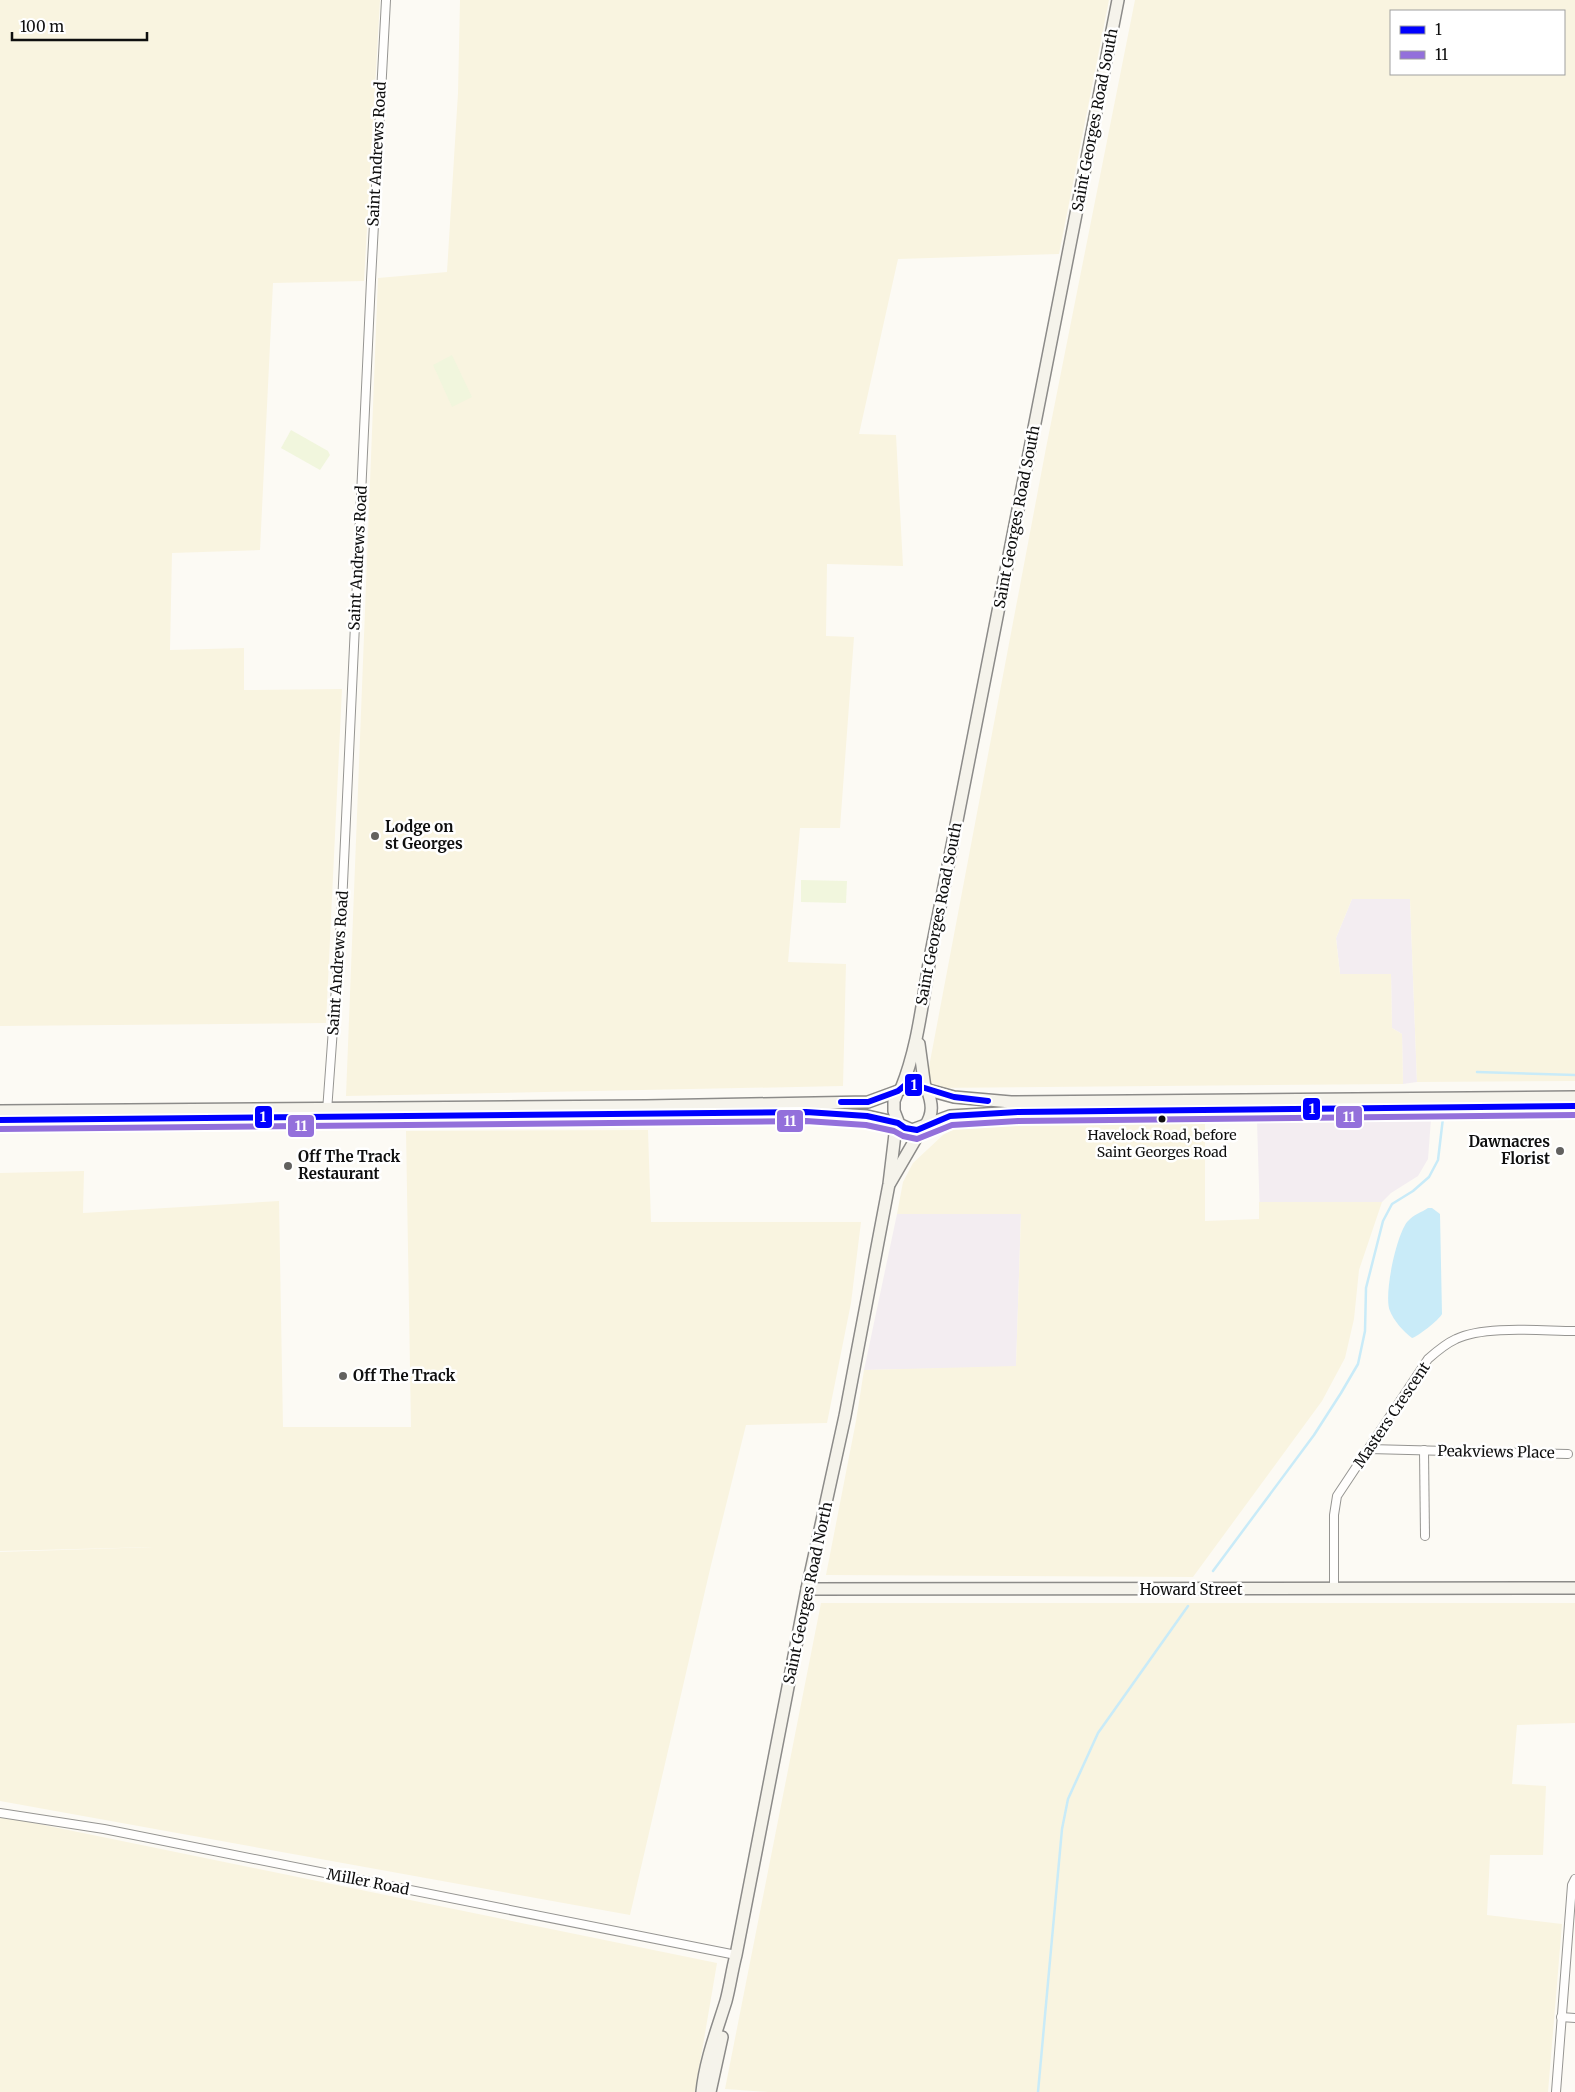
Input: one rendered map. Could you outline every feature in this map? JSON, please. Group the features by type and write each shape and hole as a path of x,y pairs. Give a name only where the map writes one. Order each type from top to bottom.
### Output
{"main road":[{"name":"Saint Georges Road South","path":"900,1090 912,1060 918,1034 930,958 1118,0"},
{"name":"Saint Georges Road South","path":"918,1034 926,1088"},
{"path":"0,1120 868,1102 914,1085 972,1100 1011,1102 1575,1097"},
{"path":"924,1127 929,1120 932,1108 926,1088"},
{"path":"898,1124 894,1116 893,1105 900,1090"},
{"path":"0,1111 806,1112 867,1116 898,1124 912,1130 950,1116 1018,1112 1575,1106"},
{"name":"Saint Georges Road North","path":"702,2092 703,2081 719,2017 726,2001 736,1954 807,1589 845,1416 889,1184 898,1124"},
{"name":"Saint Georges Road North","path":"889,1184 924,1127"},
{"name":"Howard Street","path":"807,1589 1575,1588"},
{"name":"Saint Georges Road North","path":"710,2092 726,2018 726,2001"}],"street":[{"name":"Saint Andrews Road","path":"327,1112 343,896 370,290 386,0"},
{"name":"Masters Crescent","path":"1334,1589 1334,1515 1337,1496 1428,1359 1441,1347 1457,1338 1482,1332 1575,1331"},
{"name":"Peakviews Place","path":"1369,1449 1568,1454"},
{"name":"Peakviews Place","path":"1424,1450 1424,1536"},
{"name":"Miller Road","path":"0,1813 104,1829 736,1954"},
{"path":"1556,2092 1572,1885 1575,1879"},
{"path":"1561,2017 1575,2018"}],"shaded area":[{"path":"0,0 380,0 364,281 273,283 260,550 172,553 170,650 244,648 244,690 342,689 326,1023 0,1026"},
{"path":"460,0 1109,0 1059,254 898,259 859,434 896,435 903,566 827,564 826,636 854,637 840,828 800,828 788,962 846,964 843,1086 346,1096 378,278 447,272 458,93"},
{"path":"1135,0 1575,0 1575,1081 1417,1082 1410,899 1352,899 1336,938 1340,974 1391,974 1392,1028 1402,1034 1403,1084 925,1088 1046,448"},
{"path":"1352,899 1410,899 1417,1082 1403,1084 1402,1034 1392,1028 1391,974 1340,974 1336,938"},
{"path":"1431,1119 1428,1159 1418,1176 1391,1193 1382,1202 1260,1202 1260,1219 1257,1121"},
{"path":"1205,1122 1205,1221 1259,1219 1259,1202 1382,1202 1359,1270 1354,1319 1345,1358 1322,1401 1193,1577 826,1575 864,1370 1016,1366 1021,1214 897,1214 903,1182 913,1163 943,1135 959,1126"},
{"path":"648,1130 651,1222 861,1222 851,1303 827,1423 746,1425 711,1565 630,1915 0,1801 0,1552 154,1547 0,1551 0,1173 84,1171 83,1213 279,1201 283,1427 411,1427 406,1131"},
{"path":"897,1214 1021,1214 1016,1367 864,1370"},
{"path":"821,1603 1575,1603 1575,1723 1517,1725 1512,1784 1546,1786 1543,1855 1490,1855 1487,1915 1562,1924 1548,2092 768,2092 725,2089"},
{"path":"0,1816 717,1963 695,2092 0,2092"}],"green space":[{"path":"452,355 472,397 452,407 433,365"},
{"path":"291,430 328,451 330,455 320,470 281,448"},
{"path":"801,880 847,881 846,903 801,902"}],"water":[{"path":"1428,1208 1432,1208 1440,1214 1442,1314 1428,1328 1412,1338 1399,1326 1390,1311 1388,1292 1392,1264 1404,1227 1412,1217"}],"waterway":[{"path":"1477,1072 1575,1075"},
{"path":"1213,1571 1314,1435 1358,1364 1365,1331 1366,1288 1383,1221 1392,1204 1413,1191 1429,1177 1438,1160 1443,1118"},
{"path":"1038,2092 1062,1829 1068,1799 1098,1733 1188,1606"}],"transit line":[{"name":"1","path":"841,1102 868,1102 898,1091 904,1086 915,1085 954,1097 988,1101"},
{"name":"1","path":"0,1120 806,1112 867,1116 898,1123 905,1128 917,1130 950,1116 1018,1112 1575,1106"},
{"name":"11","path":"0,1129 806,1121 866,1125 894,1131 903,1136 917,1139 952,1125 1018,1121 1575,1115"}],"place":[{"name":"Lodge on st Georges","path":"375,836"},
{"name":"Havelock Road, before Saint Georges Road","path":"1162,1119"},
{"name":"Dawnacres Florist","path":"1560,1151"},
{"name":"Off The Track Restaurant","path":"288,1166"},
{"name":"Off The Track","path":"343,1376"}]}
